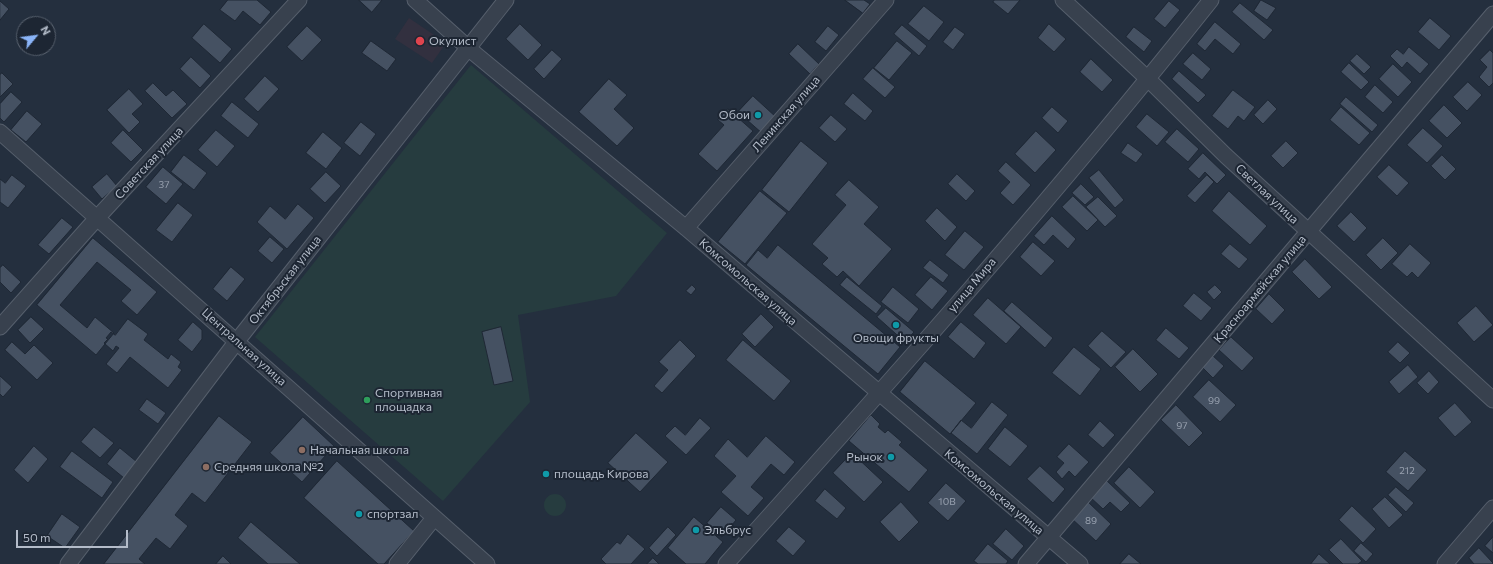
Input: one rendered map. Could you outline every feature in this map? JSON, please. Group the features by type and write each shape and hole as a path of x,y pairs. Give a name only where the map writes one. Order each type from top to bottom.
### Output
{"street":[{"name":"Советская улица","path":"0,327 97,218 299,0"},
{"name":"Комсомольская улица","path":"415,0 468,48 686,228 1080,564"},
{"name":"Октябрьская улица","path":"68,564 237,341 506,0"},
{"name":"Ленинская улица","path":"686,228 886,0"},
{"name":"Светлая улица","path":"1063,0 1148,79 1226,156 1493,400"},
{"name":"улица Мира","path":"726,564 879,394 1148,79 1211,0"},
{"name":"Красноармейская улица","path":"1026,564 1493,14"},
{"name":"Центральная улица","path":"0,132 487,564"},
{"path":"1445,564 1493,508"},
{"path":"397,564 434,518"}],"shaded area":[{"name":"Окулист","path":"409,18 446,43 432,63 395,39"}],"green space":[{"path":"471,65 667,233 616,296 518,315 530,402 443,501 255,337"},
{"path":"555,494 563,497 566,505 563,513 555,516 547,513 544,505 547,497"}],"building":[{"path":"228,0 257,0 271,12 260,25 243,11 235,21 220,10"},
{"path":"359,0 382,0 372,12"},
{"path":"845,0 864,0 870,4 863,13"},
{"path":"995,0 1020,0 1008,14 993,2"},
{"path":"1261,0 1276,8 1267,20 1254,11"},
{"path":"0,1 9,9 0,20"},
{"path":"1169,1 1180,10 1165,28 1154,19"},
{"path":"1240,3 1273,30 1264,40 1232,12"},
{"path":"924,6 944,22 929,41 908,24"},
{"path":"1430,18 1451,36 1439,50 1418,32"},
{"path":"1215,22 1241,44 1233,54 1215,39 1205,51 1197,44"},
{"path":"204,24 232,49 220,63 192,38"},
{"path":"520,24 542,45 528,60 506,39"},
{"path":"1049,24 1066,39 1054,52 1038,38"},
{"path":"902,25 927,46 919,56 894,34"},
{"path":"307,26 322,40 302,61 287,47"},
{"path":"828,26 839,35 826,51 815,42"},
{"path":"955,27 965,34 953,50 943,42"},
{"path":"1134,27 1152,41 1144,52 1126,37"},
{"path":"371,41 396,59 387,71 362,53"},
{"path":"897,41 912,53 889,80 874,68"},
{"path":"798,44 819,64 810,74 789,54"},
{"path":"1409,47 1429,64 1420,74 1407,62 1402,68 1390,56 1397,49 1403,54"},
{"path":"552,50 562,59 544,79 534,69"},
{"path":"1490,50 1493,53 1493,83 1489,87 1479,77 1487,67 1480,60"},
{"path":"1193,53 1211,69 1202,80 1183,64"},
{"path":"1357,54 1371,67 1364,74 1350,61"},
{"path":"191,57 211,76 200,88 180,69"},
{"path":"1091,59 1113,80 1102,92 1080,72"},
{"path":"1349,63 1369,82 1361,90 1341,72"},
{"path":"1393,64 1412,82 1398,97 1379,79"},
{"path":"873,68 895,87 885,98 863,79"},
{"path":"1179,71 1206,95 1198,103 1172,79"},
{"path":"2,73 13,84 0,97 0,75"},
{"path":"265,76 279,89 258,112 244,99"},
{"path":"609,79 627,95 614,109 634,128 617,146 579,112"},
{"path":"1468,82 1482,95 1467,111 1453,97"},
{"path":"153,83 166,96 173,90 187,104 172,118 145,91"},
{"path":"1375,85 1393,102 1383,113 1365,97"},
{"path":"129,89 143,104 132,114 140,122 129,133 107,110"},
{"path":"1233,90 1255,107 1244,121 1238,116 1228,129 1212,116"},
{"path":"11,92 22,102 4,122 0,118 0,104"},
{"path":"853,93 873,111 865,121 844,104"},
{"name":"Обои","path":"753,96 777,118 763,134 738,112"},
{"path":"1346,97 1378,125 1372,132 1340,104"},
{"path":"1268,100 1277,109 1263,124 1254,115"},
{"path":"232,102 259,124 248,138 221,116"},
{"path":"1444,105 1462,123 1447,138 1429,121"},
{"path":"1052,107 1068,121 1058,133 1042,118"},
{"path":"1341,107 1370,133 1359,145 1330,120"},
{"path":"728,109 753,131 717,171 698,154 724,125 718,120"},
{"path":"27,111 42,124 26,142 11,130"},
{"path":"1147,114 1169,132 1157,146 1136,127"},
{"path":"831,115 847,129 835,142 819,128"},
{"path":"361,122 376,134 360,156 344,143"},
{"path":"1423,128 1443,146 1427,163 1407,145"},
{"path":"1177,129 1199,149 1188,162 1165,142"},
{"path":"123,130 143,150 131,162 111,143"},
{"path":"216,130 235,146 217,167 198,150"},
{"path":"1036,131 1056,150 1035,173 1015,154"},
{"path":"323,132 342,148 326,169 306,153"},
{"path":"801,141 828,163 789,212 762,190"},
{"path":"1286,141 1298,153 1283,168 1271,156"},
{"path":"1128,143 1143,154 1136,163 1121,153"},
{"path":"1203,153 1226,175 1217,184 1205,172 1199,179 1188,169"},
{"path":"184,155 207,173 194,190 171,172"},
{"path":"1442,155 1456,169 1445,180 1431,166"},
{"path":"1006,162 1031,185 1013,205 1000,193 1010,182 998,171"},
{"path":"1389,165 1409,183 1397,196 1377,177"},
{"path":"163,167 183,184 166,204 146,187"},
{"path":"1099,170 1124,200 1115,208 1089,178"},
{"path":"326,172 341,186 325,203 310,189"},
{"path":"107,174 117,186 102,199 92,187"},
{"path":"957,174 975,191 966,201 948,184"},
{"path":"12,175 26,186 8,208 0,202 0,179 5,183"},
{"path":"1207,175 1214,182 1195,203 1187,196"},
{"path":"849,180 879,207 864,224 892,249 859,286 843,271 837,277 822,264 828,258 812,244 846,205 835,195"},
{"path":"1081,184 1094,197 1085,205 1072,193"},
{"path":"760,191 787,213 745,264 718,242"},
{"path":"1229,191 1267,226 1250,245 1212,211"},
{"path":"1073,196 1098,220 1087,231 1062,207"},
{"path":"1098,197 1117,216 1105,227 1086,207"},
{"path":"178,203 193,215 172,242 156,230"},
{"path":"298,204 314,218 287,249 257,222 270,206 285,219"},
{"path":"937,208 957,227 945,241 925,221"},
{"path":"1351,212 1367,228 1354,242 1337,226"},
{"path":"1052,216 1076,239 1068,249 1053,235 1044,245 1034,236"},
{"path":"62,218 73,227 49,254 38,245"},
{"path":"965,231 984,247 964,270 945,255"},
{"path":"270,237 284,249 272,263 258,251"},
{"path":"93,238 157,292 137,315 121,301 131,290 97,262 60,305 87,328 95,317 114,333 96,355 37,305"},
{"path":"1383,238 1398,253 1381,270 1366,255"},
{"path":"1033,242 1055,261 1041,276 1020,257"},
{"path":"1230,244 1248,259 1239,269 1221,254"},
{"path":"1410,244 1431,263 1418,278 1412,272 1407,277 1392,264"},
{"path":"778,245 900,347 878,374 746,265 758,250 767,258"},
{"path":"1305,259 1332,287 1319,299 1292,272"},
{"path":"930,260 949,275 943,283 923,268"},
{"path":"3,265 21,282 11,293 0,282 0,268"},
{"path":"231,267 245,279 227,301 213,289"},
{"path":"847,277 882,306 876,314 840,285"},
{"path":"931,277 948,291 932,310 915,295"},
{"path":"692,285 696,289 691,295 686,291"},
{"path":"1215,285 1222,292 1214,300 1207,292"},
{"path":"893,287 919,309 908,323 881,302"},
{"path":"1194,293 1212,308 1201,321 1183,306"},
{"path":"1269,294 1285,310 1272,324 1256,309"},
{"path":"988,298 1021,327 1006,344 973,315"},
{"path":"1012,302 1053,338 1045,348 1004,311"},
{"path":"1476,306 1493,325 1474,342 1457,323"},
{"name":"Овощи фрукты","path":"886,308 914,332 905,342 877,317"},
{"path":"761,314 774,327 755,347 742,334"},
{"path":"31,317 44,329 30,343 18,330"},
{"path":"128,319 148,334 144,340 168,359 171,354 181,362 178,367 182,370 168,388 130,357 117,373 106,364 119,348 116,346 113,351 104,343 108,339 106,338 111,332 115,335"},
{"path":"193,322 202,330 202,339 192,352 178,340"},
{"path":"961,322 986,343 974,359 948,337"},
{"path":"501,327 513,381 494,385 482,332"},
{"path":"1166,328 1189,348 1179,359 1156,340"},
{"path":"1102,331 1126,352 1111,368 1088,346"},
{"path":"1231,337 1254,358 1242,371 1219,350"},
{"path":"680,340 696,356 662,393 654,386 668,370 659,362"},
{"path":"743,340 791,381 774,401 726,360"},
{"path":"12,342 25,354 34,345 53,363 37,380 5,350"},
{"path":"1398,342 1410,353 1400,363 1388,352"},
{"path":"1074,347 1101,369 1080,396 1052,373"},
{"path":"1133,349 1158,374 1140,392 1115,367"},
{"path":"1212,355 1224,366 1213,378 1202,367"},
{"path":"925,361 976,403 950,434 900,392"},
{"path":"1408,365 1418,377 1399,394 1389,382"},
{"path":"1429,371 1439,382 1428,394 1417,383"},
{"path":"0,376 12,387 3,397 0,394"},
{"path":"1209,380 1236,405 1220,422 1193,397"},
{"path":"147,399 166,413 158,424 139,410"},
{"path":"992,402 1008,415 977,454 951,433 961,420 971,428"},
{"path":"1455,403 1472,422 1455,437 1438,418"},
{"path":"1176,405 1203,433 1189,447 1161,420"},
{"name":"Рынок","path":"871,415 880,424 878,427 885,433 888,430 902,442 899,445 928,470 909,492 849,441"},
{"name":"Средняя школа №2","path":"219,416 252,442 205,503 192,493 175,515 188,526 170,549 156,538 139,559 145,564 104,564"},
{"name":"Начальная школа","path":"303,417 334,446 302,482 270,453"},
{"path":"700,418 711,428 686,455 665,436 675,426 685,435"},
{"path":"1100,421 1115,435 1103,448 1088,435"},
{"path":"94,427 114,443 100,458 81,442"},
{"path":"1005,427 1028,446 1010,467 988,449"},
{"path":"636,433 668,462 640,492 608,463"},
{"path":"766,436 795,462 784,475 771,464 751,487 764,498 748,516 721,492 736,476 714,456 728,439 747,457"},
{"path":"1069,444 1089,462 1075,477 1069,471 1062,479 1056,472 1064,463 1057,457"},
{"path":"34,446 48,459 28,483 14,470"},
{"path":"120,448 137,462 124,478 107,464"},
{"path":"72,451 113,482 102,498 60,467"},
{"path":"1405,451 1427,470 1408,491 1386,472"},
{"path":"852,453 883,482 864,502 833,473"},
{"name":"спортзал","path":"337,461 414,531 384,564 378,564 304,498"},
{"path":"1040,466 1065,489 1053,503 1027,479"},
{"path":"1129,467 1155,492 1140,508 1114,483"},
{"path":"1105,479 1130,503 1121,512 1110,502 1103,509 1089,496"},
{"path":"946,483 966,501 948,521 928,503"},
{"path":"1396,487 1414,503 1406,512 1388,495"},
{"path":"825,489 846,508 837,519 815,501"},
{"path":"1385,497 1403,515 1389,528 1372,509"},
{"path":"1087,501 1111,524 1096,541 1071,518"},
{"path":"901,502 919,522 899,542 880,522"},
{"path":"1352,506 1376,529 1363,543 1339,520"},
{"path":"721,507 736,520 722,537 707,523"},
{"path":"62,514 80,527 65,548 47,536"},
{"name":"Эльбрус","path":"694,517 723,542 705,564 686,564 668,548"},
{"path":"251,522 300,564 268,564 238,538"},
{"path":"668,527 676,535 657,556 649,548"},
{"path":"789,527 806,541 793,556 776,541"},
{"path":"1006,529 1024,546 1012,560 993,544"},
{"path":"628,534 645,549 631,564 606,564 601,559 617,542 620,544"},
{"path":"1493,537 1493,553 1485,546"},
{"path":"1341,539 1362,561 1358,564 1343,564 1329,550"},
{"path":"1361,543 1373,554 1366,562 1354,551"},
{"path":"988,544 1008,561 1006,564 978,564 974,561"},
{"path":"1479,548 1493,564 1474,564 1469,558"},
{"path":"1129,554 1141,564 1120,564"},
{"path":"1319,554 1330,564 1311,564"},
{"path":"223,556 231,564 216,564"},
{"path":"653,558 659,564 647,564"}],"place":[{"name":"Окулист","path":"420,41"},
{"name":"Обои","path":"758,115"},
{"name":"Овощи фрукты","path":"896,325"},
{"name":"Cпортивная площадка","path":"367,400"},
{"name":"Начальная школа","path":"302,450"},
{"name":"Рынок","path":"891,457"},
{"name":"Средняя школа №2","path":"206,467"},
{"name":"площадь Кирова","path":"546,474"},
{"name":"спортзал","path":"359,514"},
{"name":"Эльбрус","path":"696,530"}]}
